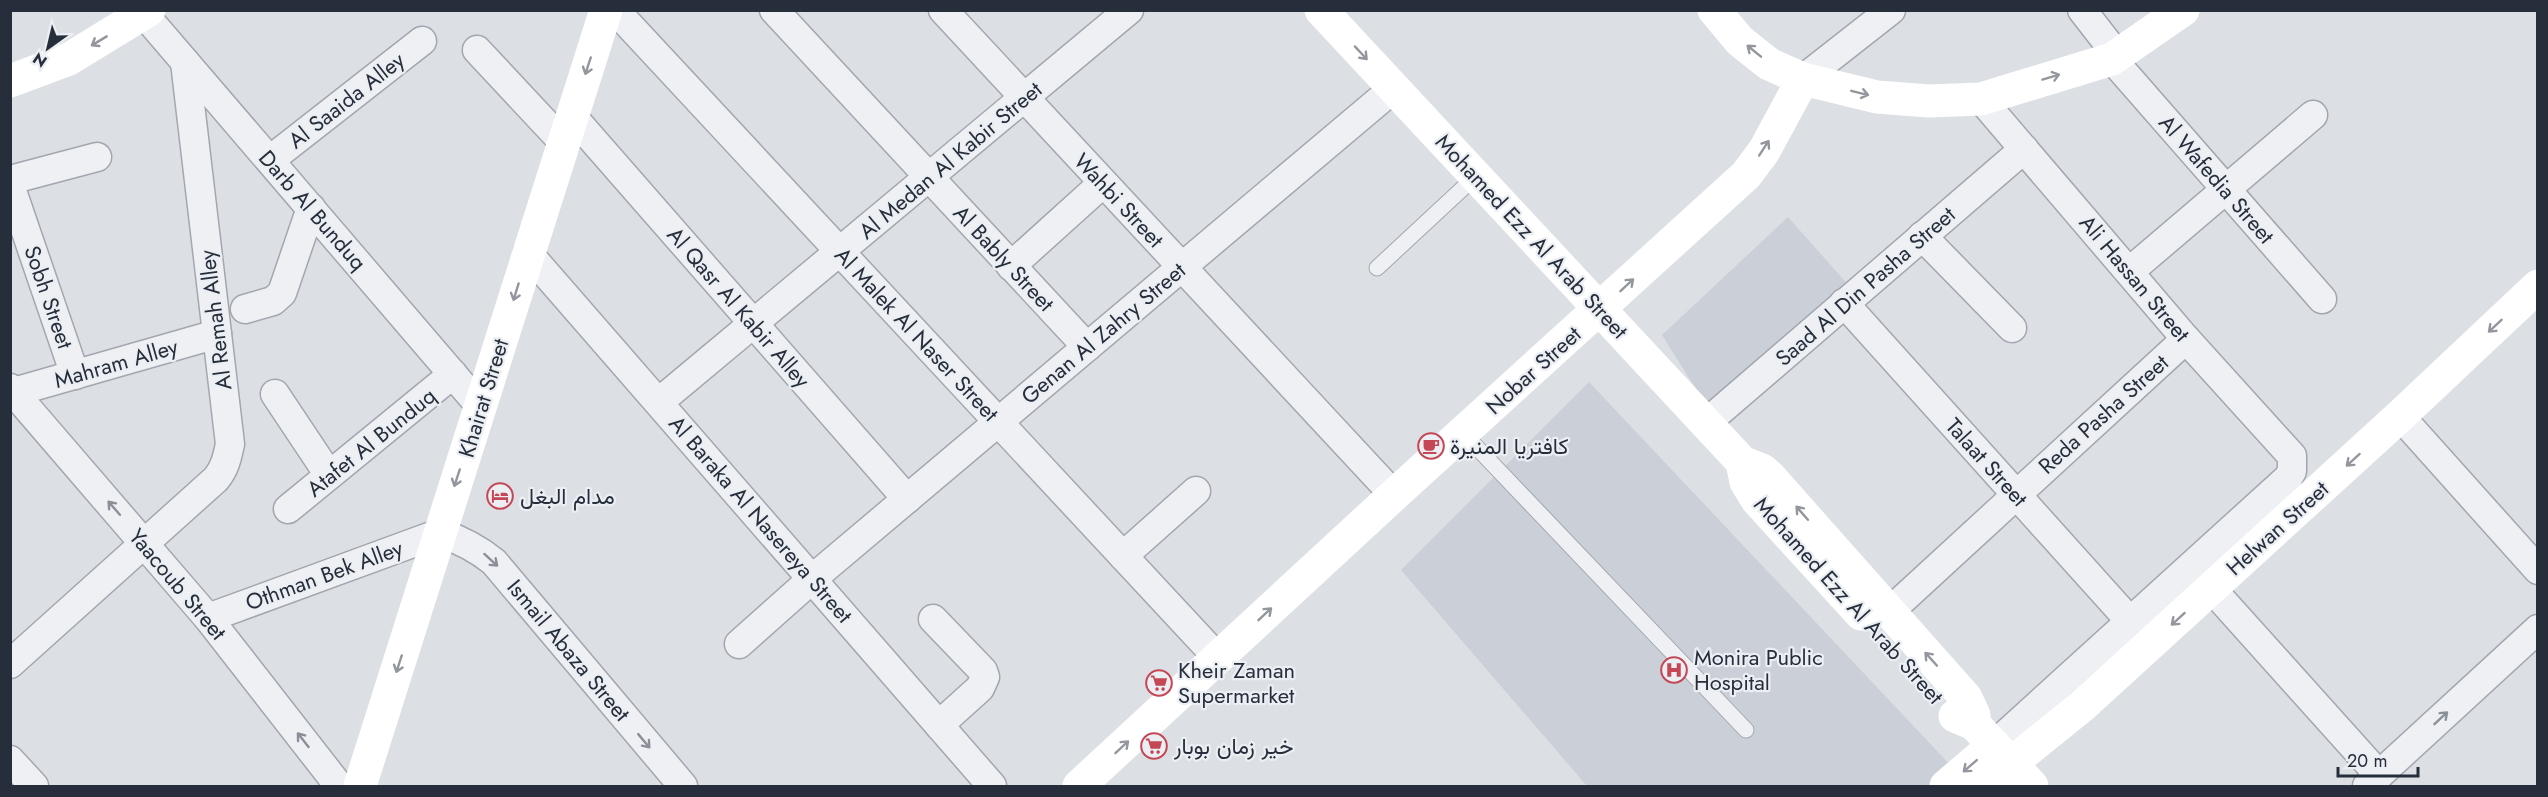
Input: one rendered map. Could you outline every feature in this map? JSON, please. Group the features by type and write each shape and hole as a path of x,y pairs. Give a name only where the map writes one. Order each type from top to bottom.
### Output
{"street":[{"name":"Khairat Street","path":"360,786 606,10"},
{"name":"Al Malek Al Naser Street","path":"615,10 1218,658"},
{"name":"Al Bably Street","path":"774,10 1087,347"},
{"name":"Wahbi Street","path":"943,10 1394,495"},
{"name":"Al Medan Al Kabir Street","path":"659,402 1129,10"},
{"name":"Mohamed Ezz Al Arab Street","path":"1321,10 1742,462 1762,470 1770,477 1966,698 1974,715 2003,755"},
{"path":"1714,10 1740,41 1769,64 1803,79 1877,97 1929,101 1981,99 2114,57 2183,10"},
{"path":"1803,79 1891,10"},
{"name":"Al Wafedia Street","path":"2082,10 2114,57 2322,299"},
{"path":"10,81 69,59 147,12"},
{"name":"Darb Al Bunduq","path":"147,12 185,63 480,406"},
{"name":"Al Saaida Alley","path":"270,160 422,41"},
{"name":"Al Qasr Al Kabir Alley","path":"477,50 567,129 754,323 907,499"},
{"name":"Al Remah Alley","path":"10,664 223,470 230,444 185,63"},
{"name":"Nobar Street","path":"1086,784 1394,495 1746,175 1764,151 1803,79"},
{"name":"Genan Al Zahry Street","path":"739,644 812,579 1394,88"},
{"name":"Ali Hassan Street","path":"1981,99 2186,339 2292,456 2292,471 2288,478 2130,621"},
{"path":"2130,271 2313,114"},
{"name":"Saad Al Din Pasha Street","path":"1706,423 2024,149"},
{"path":"12,193 97,156"},
{"path":"1011,266 1103,183"},
{"name":"Sobh Street","path":"12,193 75,375"},
{"path":"245,309 273,301 282,293 311,208"},
{"path":"1922,236 2012,328"},
{"name":"Al Baraka Al Nasereya Street","path":"528,253 992,786"},
{"name":"Helwan Street","path":"2003,755 2082,707 2400,416 2538,286"},
{"name":"Talaat Street","path":"1844,303 2130,621"},
{"name":"Mahram Alley","path":"16,403 75,375 217,334"},
{"name":"Reda Pasha Street","path":"1889,612 2186,339"},
{"name":"Atafet Al Bunduq","path":"288,509 453,374"},
{"path":"275,394 329,476"},
{"name":"Yaacoub Street","path":"16,403 144,543 208,618 339,786"},
{"path":"2400,416 2534,559"},
{"name":"Mohamed Ezz Al Arab Street","path":"1742,462 1746,482 1757,500 1950,712 2003,755"},
{"path":"1123,556 1196,491"},
{"name":"Othman Bek Alley","path":"208,618 440,533"},
{"name":"Ismail Abaza Street","path":"440,533 478,549 494,562 683,786"},
{"path":"2211,588 2378,783 2538,629"},
{"path":"933,620 983,671 985,677 980,688 939,725"},
{"path":"1983,786 2003,755 2130,621"},
{"path":"1946,786 2003,755"},
{"path":"10,760 34,786"}],"lane":[{"path":"1377,268 1476,176"},
{"path":"1463,433 1746,730"}],"shaded area":[{"path":"1788,217 1859,297 1711,413 1662,335"},
{"name":"Monira Public Hospital","path":"1589,382 1955,770 1937,786 1587,786 1401,570"}],"place":[{"name":"كافتريا المنيرة","path":"1431,446"},
{"name":"مدام البغل","path":"500,496"},
{"name":"Monira Public Hospital","path":"1674,670"},
{"name":"Kheir Zaman Supermarket","path":"1159,683"},
{"name":"خير زمان بوبار","path":"1154,746"}]}
